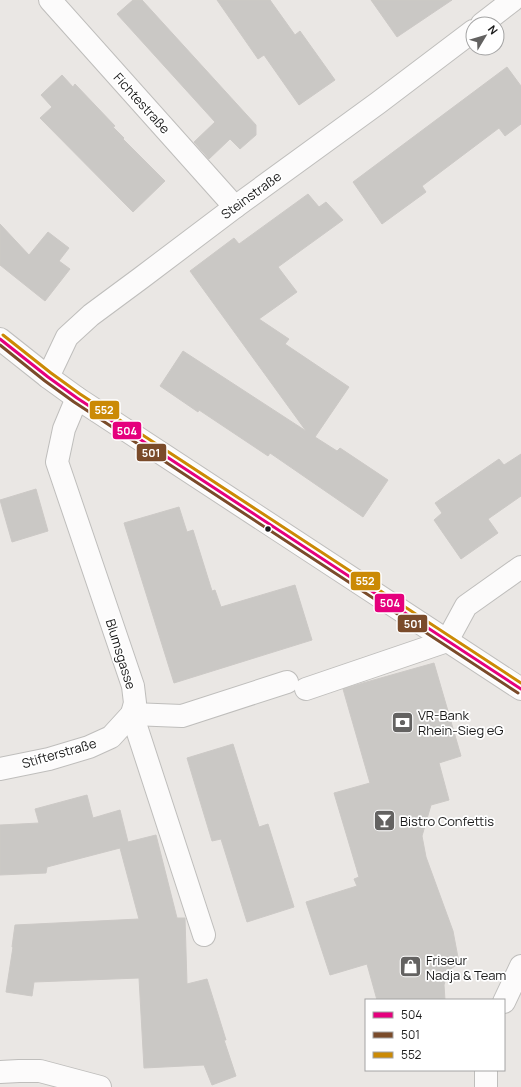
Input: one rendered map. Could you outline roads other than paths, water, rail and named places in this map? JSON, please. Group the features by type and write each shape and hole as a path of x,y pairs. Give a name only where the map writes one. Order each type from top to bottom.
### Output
{"street":[{"name":"Fichtestraße","path":"50,0 235,207"},
{"path":"492,16 513,0"},
{"name":"Steinstraße","path":"48,377 67,337 91,315 465,37"},
{"path":"0,339 48,377 78,398 521,689"},
{"name":"Blumsgasse","path":"78,398 64,429 57,462 133,686 135,704 132,714 204,935"},
{"path":"132,714 182,716 297,685 447,640 466,606 521,567"},
{"name":"Stifterstraße","path":"0,769 49,759 89,747 111,737 132,714"},
{"path":"505,1000 521,966"},
{"path":"0,1072 19,1070 40,1071 100,1087"},
{"path":"486,1071 486,1087"}],"place":[{"name":"VR-Bank Rhein-Sieg eG","path":"402,722"},
{"name":"Bistro Confettis","path":"385,821"},
{"name":"Friseur Nadja & Team","path":"411,967"}]}
